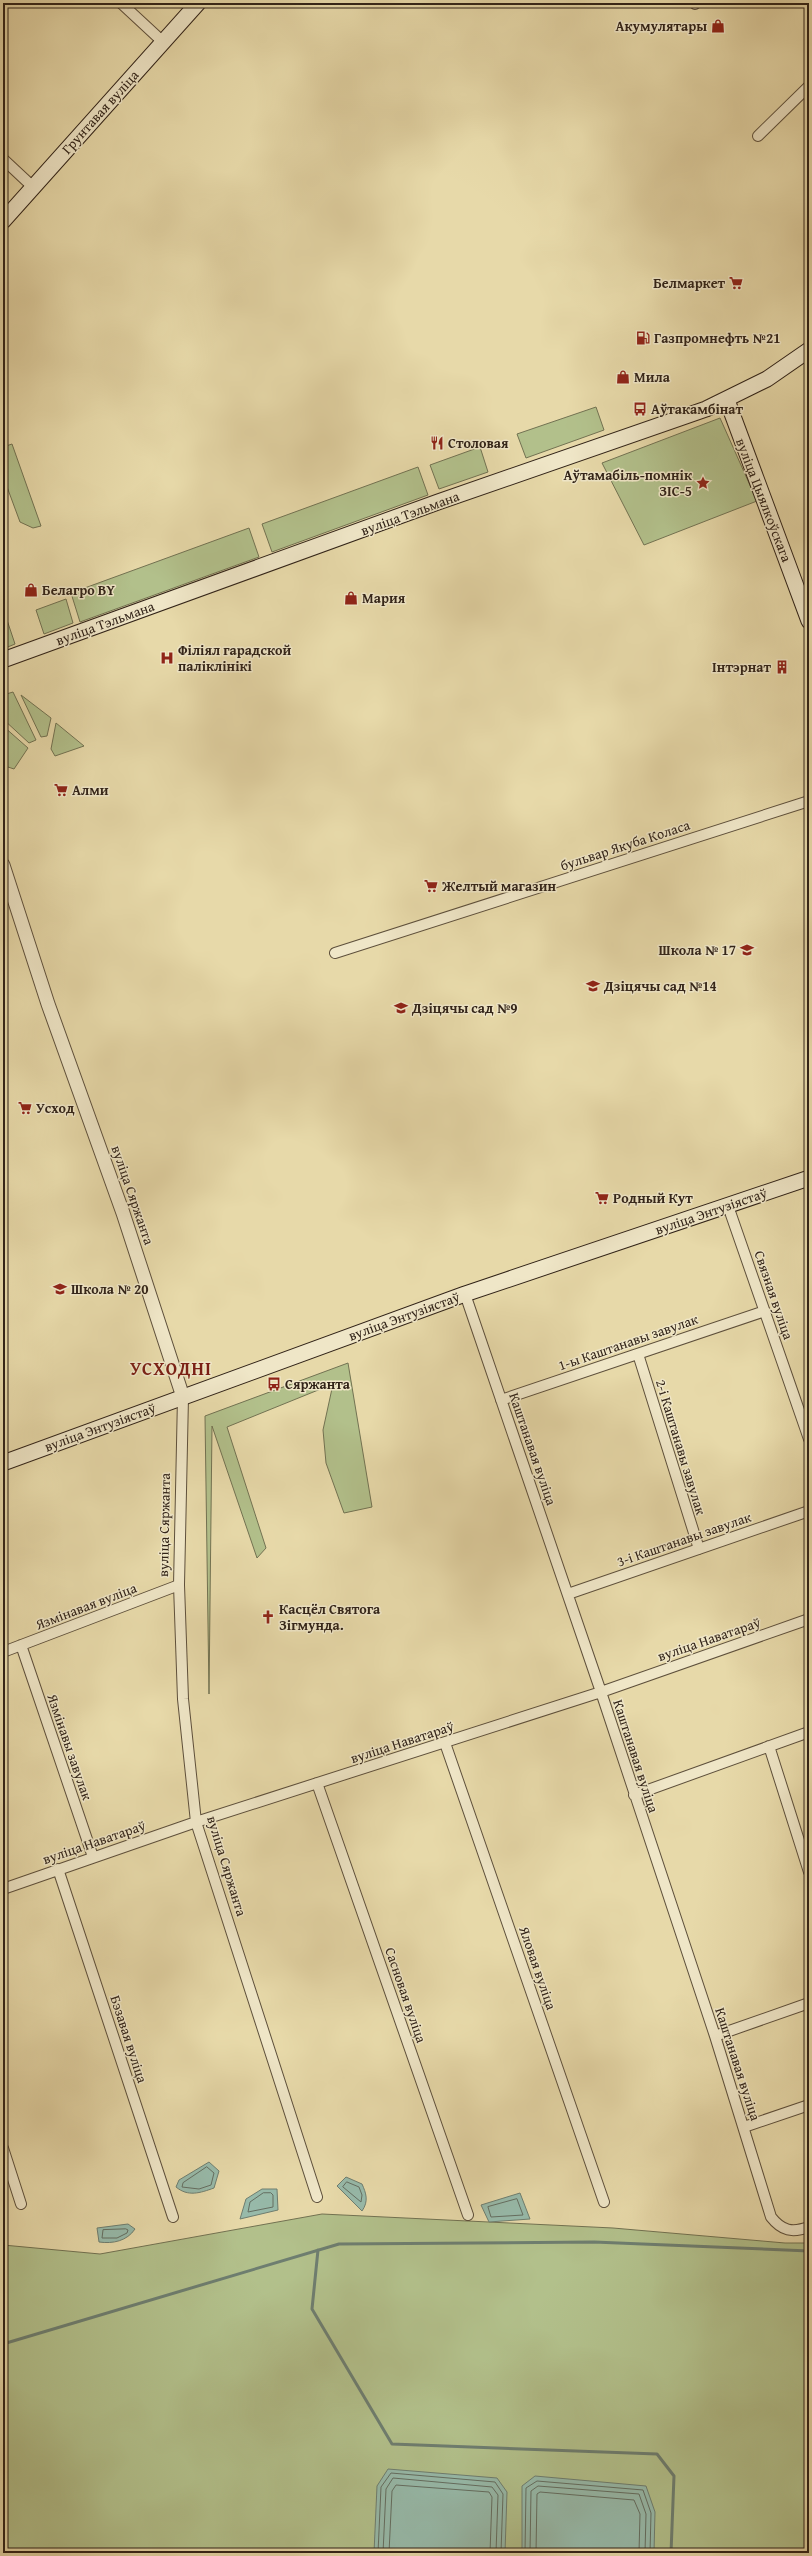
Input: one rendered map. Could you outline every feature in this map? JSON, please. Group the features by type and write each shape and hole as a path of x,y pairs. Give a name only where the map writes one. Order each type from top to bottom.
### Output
{"main road":[{"name":"Грунтавая вуліца","path":"3,221 198,3"},
{"name":"вуліца Тэльмана","path":"3,660 438,502 727,400 767,379 809,350"},
{"name":"вуліца Цыялкоўскага","path":"727,400 809,622"},
{"name":"вуліца Энтузіястаў","path":"3,1463 465,1294 809,1178"}],"street":[{"path":"121,3 163,42"},
{"path":"758,136 809,86"},
{"path":"3,159 33,187"},
{"name":"бульвар Якуба Коласа","path":"335,953 809,801"},
{"name":"вуліца Сяржанта","path":"3,865 48,1004 123,1213 183,1396 179,1585 183,1699 196,1822 317,2197"},
{"name":"Связная вуліца","path":"728,1206 809,1439"},
{"name":"Каштанавая вуліца","path":"465,1294 601,1692 715,2036 771,2217 779,2227 798,2231 809,2227"},
{"name":"1-ы Каштанавы завулак","path":"501,1400 765,1311"},
{"name":"2-і Каштанавы завулак","path":"638,1354 699,1549"},
{"name":"3-і Каштанавы завулак","path":"568,1594 809,1511"},
{"name":"Язмінавая вуліца","path":"3,1652 179,1585"},
{"name":"вуліца Наватараў","path":"3,1889 196,1822 601,1692 809,1619"},
{"name":"Язмінавы завулак","path":"21,1645 93,1857"},
{"path":"634,1795 809,1732"},
{"name":"Яловая вуліца","path":"445,1743 604,2202"},
{"path":"769,1746 809,1872"},
{"name":"Сасновая вуліца","path":"317,1783 468,2215"},
{"name":"Бэзавая вуліца","path":"58,1869 173,2217"},
{"path":"715,2036 809,2004"},
{"path":"744,2127 809,2105"},
{"path":"3,2148 21,2204"}],"green space":[{"path":"596,407 604,430 526,458 517,434"},
{"path":"720,418 757,501 644,545 602,463"},
{"path":"12,444 41,526 33,528 20,522 3,476 3,447"},
{"path":"480,447 488,472 439,489 430,465"},
{"path":"418,467 428,495 272,552 262,524"},
{"path":"249,528 259,557 80,622 71,593"},
{"path":"66,599 73,623 44,634 36,610"},
{"path":"7,620 15,644 3,649 3,621"},
{"path":"13,692 36,740 29,743 3,719 3,695"},
{"path":"21,695 51,718 47,736 41,737"},
{"path":"56,723 84,746 55,756 51,749"},
{"path":"3,726 28,748 14,769 5,766 3,761"},
{"path":"348,1363 372,1507 344,1513 326,1463 323,1430 333,1384 227,1427 266,1548 257,1558 212,1426 209,1694 205,1416"},
{"path":"322,2214 613,2228 785,2243 809,2243 809,2553 3,2553 3,2245 100,2254"}],"water":[{"path":"209,2162 219,2171 214,2188 199,2193 190,2193 176,2187 179,2180"},
{"path":"346,2177 362,2184 366,2194 366,2204 362,2211 337,2186"},
{"path":"262,2189 277,2189 278,2210 240,2219 246,2199"},
{"path":"520,2193 530,2219 489,2222 481,2205"},
{"path":"128,2224 135,2229 124,2239 114,2242 99,2242 97,2228"},
{"path":"388,2469 497,2478 507,2492 505,2553 374,2553 377,2486"},
{"path":"535,2476 646,2486 655,2512 654,2553 522,2553 522,2486"}],"waterway":[{"path":"3,2344 339,2244 594,2242 809,2251"},
{"path":"318,2250 312,2309 392,2444 657,2454 674,2476 671,2553"}],"place":[{"name":"Акумулятары","path":"718,26"},
{"name":"Белмаркет","path":"736,283"},
{"name":"Газпромнефть №21","path":"643,338"},
{"name":"Мила","path":"623,377"},
{"name":"Аўтакамбінат","path":"640,409"},
{"name":"Столовая","path":"437,443"},
{"name":"Аўтамабіль-помнік ЗІС-5","path":"703,483"},
{"name":"Белагро BY","path":"31,590"},
{"name":"Мария","path":"351,598"},
{"name":"Філіял гарадской паліклінікі","path":"167,658"},
{"name":"Інтэрнат","path":"782,667"},
{"name":"Алми","path":"61,790"},
{"name":"Желтый магазин","path":"431,886"},
{"name":"Школа № 17","path":"747,950"},
{"name":"Дзіцячы сад №14","path":"593,986"},
{"name":"Дзіцячы сад №9","path":"401,1008"},
{"name":"Усход","path":"25,1108"},
{"name":"Родный Кут","path":"602,1198"},
{"name":"Школа № 20","path":"60,1289"},
{"name":"Сяржанта","path":"274,1384"},
{"name":"Касцёл Святога Зігмунда.","path":"268,1617"}],"district":[{"name":"УСХОДНІ","path":"171,1369"}]}
